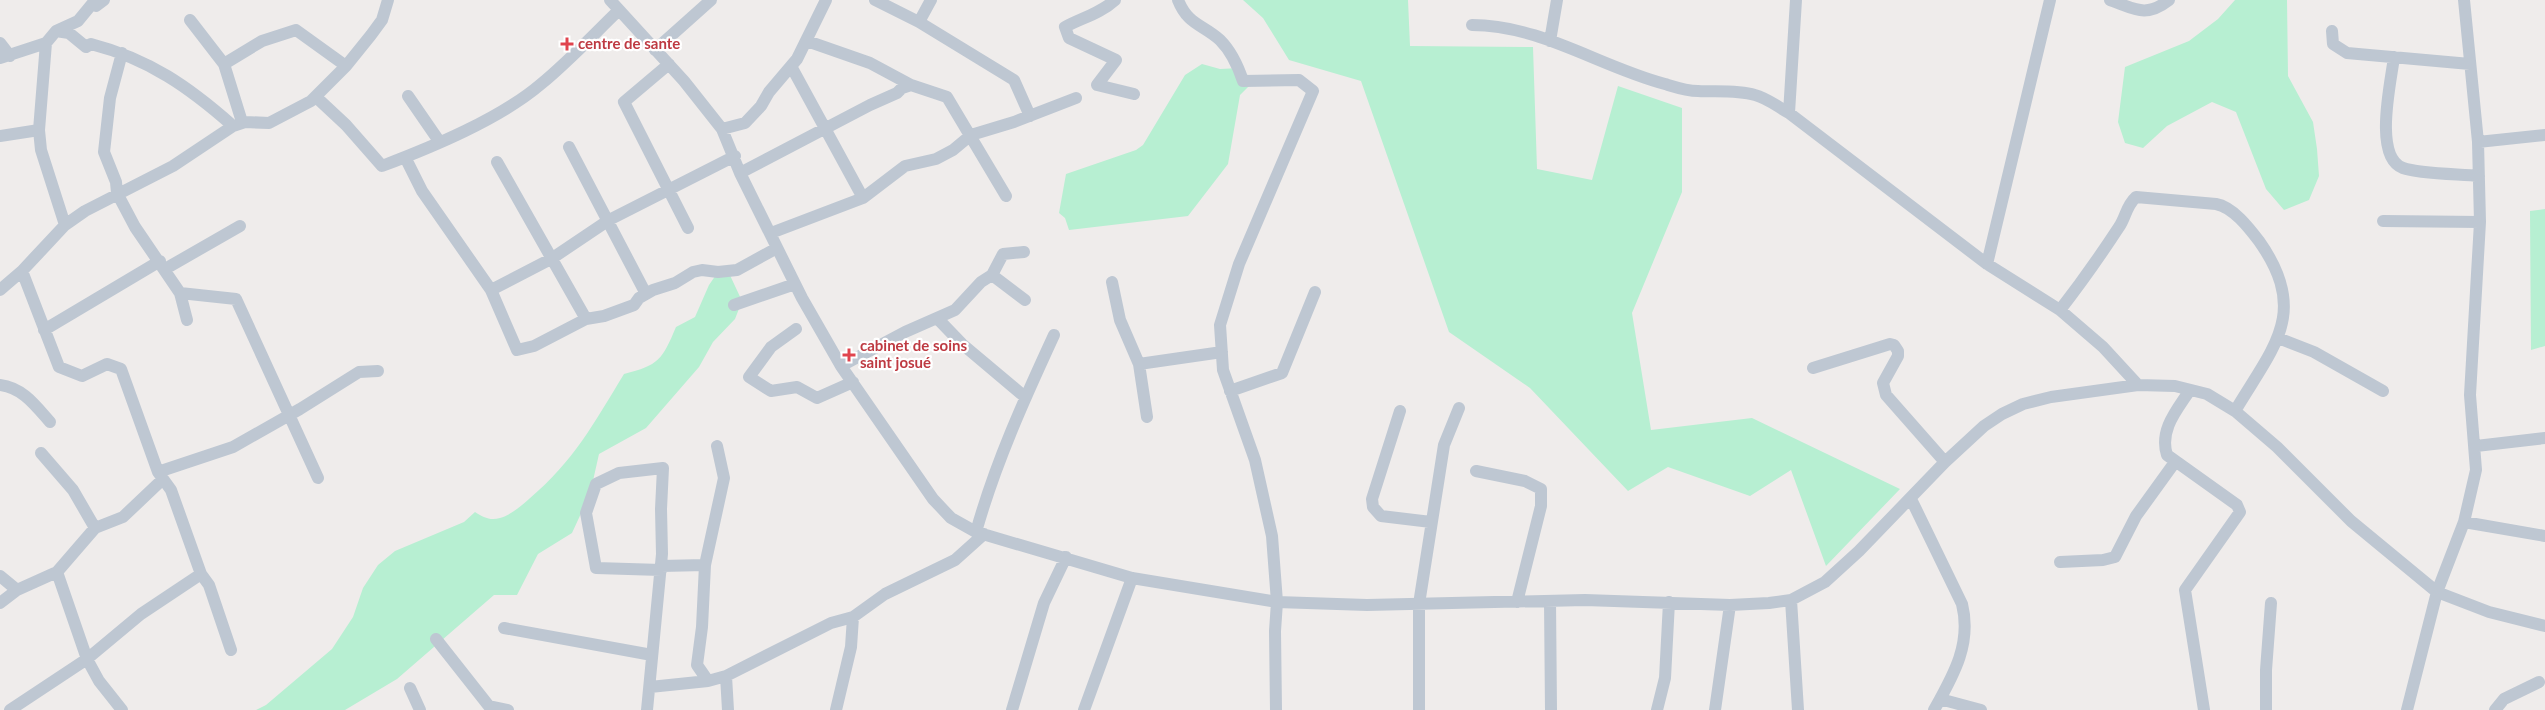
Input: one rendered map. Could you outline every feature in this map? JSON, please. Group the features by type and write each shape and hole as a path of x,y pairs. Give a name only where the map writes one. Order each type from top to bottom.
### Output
{"street":[{"path":"0,290 22,271 65,225 117,193 173,166 238,124 269,123 316,97 346,66 382,20 388,0"},
{"path":"610,0 669,64 722,129 735,156 740,173 795,284 841,366 933,499 951,518 980,533 1132,578 1277,602 1419,604 1550,601 1669,602 1730,605 1791,600 1825,582 1911,499 1945,462 1984,426 2002,414 2023,404 2051,398 2138,385 2175,386 2207,394 2235,411 2277,447 2351,521 2437,592 2472,607 2545,626"},
{"path":"655,50 711,0"},
{"path":"722,129 745,123 761,106 769,92 791,66 807,41 826,0"},
{"path":"875,0 919,22 1014,80 1030,116"},
{"path":"919,22 931,0"},
{"path":"1115,0 1104,10 1087,15 1065,27 1070,38 1116,60 1097,85 1134,94"},
{"path":"1178,0 1184,14 1220,41 1237,63 1243,81 1299,80 1313,91 1239,264 1220,325 1223,370 1255,460 1272,536 1277,602 1275,631 1276,710"},
{"path":"1550,40 1557,0"},
{"path":"1789,113 1796,0"},
{"path":"1987,264 2050,0"},
{"path":"2110,0 2138,10 2149,11 2169,0"},
{"path":"2407,710 2437,592 2464,522 2476,470 2476,446 2470,395 2480,222 2479,176 2478,142 2464,0"},
{"path":"0,42 5,57 46,43 56,31 78,21 95,1"},
{"path":"316,97 346,125 382,166 490,118 541,85 619,10"},
{"path":"190,20 224,64 238,124"},
{"path":"1472,25 1500,27 1550,40 1656,82 1696,91 1756,95 1789,113 1987,264 2060,310 2103,348 2138,385"},
{"path":"224,64 262,41 296,30 346,66"},
{"path":"56,31 68,34 86,47 91,44 122,53 170,77 196,93 238,124"},
{"path":"2332,31 2333,44 2340,50 2470,64"},
{"path":"807,41 870,63 911,85 946,98 971,134 1006,196"},
{"path":"46,43 39,130 43,160 65,225"},
{"path":"122,53 110,98 104,152 116,182 117,193 135,227 180,293 187,320"},
{"path":"2394,57 2386,130 2387,151 2391,160 2404,168 2479,176"},
{"path":"669,64 624,102 688,228"},
{"path":"791,66 863,198"},
{"path":"740,173 870,104 898,93 902,88 911,85"},
{"path":"408,96 439,141"},
{"path":"771,233 863,198 905,166 936,159 953,150 971,134 1030,116 1076,98"},
{"path":"0,136 39,130"},
{"path":"2478,142 2545,135"},
{"path":"569,147 609,220 646,294"},
{"path":"491,290 551,259 609,220 735,156"},
{"path":"405,157 422,191 491,290 517,350 534,346 586,319 604,316 634,305 639,298 653,290 675,283 693,272 702,270 718,272 737,270 777,248"},
{"path":"497,162 586,319"},
{"path":"2060,310 2093,267 2122,223 2130,202 2136,197 2223,206 2249,228 2270,257 2283,286 2283,325 2278,338 2235,411"},
{"path":"2383,221 2480,222"},
{"path":"44,330 162,265 240,226"},
{"path":"841,366 905,332 954,310 981,282 992,275 1003,254 1024,252"},
{"path":"22,271 59,367 82,376 107,364 121,369 160,476 171,490 201,574 209,585 231,650"},
{"path":"992,275 1025,300"},
{"path":"1112,282 1120,320 1139,364 1147,417"},
{"path":"734,305 795,284"},
{"path":"1230,391 1282,373 1315,292"},
{"path":"180,293 236,299 318,478"},
{"path":"937,318 966,348 1025,397"},
{"path":"796,329 771,347 749,377 771,391 797,387 817,398 853,382"},
{"path":"650,687 708,681 726,676 831,623 853,617 885,594 955,560 980,533 1007,438 1017,422 1025,397 1054,335"},
{"path":"2278,338 2314,352 2383,391"},
{"path":"1813,368 1890,344 1894,345 1898,351 1898,356 1883,383 1886,395 1945,462"},
{"path":"1139,364 1222,352"},
{"path":"0,603 17,590 57,572 95,528 123,517 160,476 233,447 290,415 358,372 378,371"},
{"path":"0,385 13,387 31,401 50,422"},
{"path":"2190,390 2166,429 2165,448 2168,455 2175,462 2237,505 2240,512 2185,590 2204,710"},
{"path":"1419,710 1419,604 1444,444 1459,408"},
{"path":"1400,411 1372,499 1374,507 1381,516 1431,522"},
{"path":"2476,446 2545,438"},
{"path":"708,681 697,665 702,627 705,565 724,478 717,446"},
{"path":"40,453 73,490 95,528"},
{"path":"2060,562 2103,560 2114,557 2136,516 2175,462"},
{"path":"647,710 661,568 663,468 619,474 596,484 586,513 596,568 661,568 705,565"},
{"path":"1476,471 1525,481 1541,490 1541,506 1517,602"},
{"path":"1911,499 1962,604 1966,619 1964,644 1937,704 1981,710"},
{"path":"2464,522 2545,536"},
{"path":"1012,710 1044,603 1066,557"},
{"path":"57,572 88,659 99,681 122,710"},
{"path":"10,710 88,659 141,614 201,574"},
{"path":"0,576 17,590"},
{"path":"1084,710 1132,578"},
{"path":"1791,600 1798,710"},
{"path":"1550,601 1552,710"},
{"path":"1657,710 1665,678 1669,602"},
{"path":"2266,710 2266,670 2271,603"},
{"path":"1715,710 1730,605"},
{"path":"836,710 852,647 853,617"},
{"path":"504,628 652,655"},
{"path":"436,639 490,708 508,710"},
{"path":"726,676 728,710"},
{"path":"2495,710 2504,699 2539,682"},
{"path":"410,688 420,710"}],"green space":[{"path":"1243,0 1408,0 1410,46 1533,47 1537,169 1592,180 1618,86 1682,108 1682,192 1632,313 1651,430 1752,418 1900,489 1826,566 1791,470 1750,496 1668,467 1628,491 1530,388 1449,332 1361,81 1289,60 1263,18"},
{"path":"2235,0 2287,0 2288,76 2313,122 2319,176 2309,200 2284,210 2266,189 2236,112 2212,102 2167,126 2143,148 2125,143 2118,122 2125,67 2189,41 2218,19"},
{"path":"1202,64 1220,69 1240,68 1254,81 1240,95 1228,164 1188,216 1069,230 1065,218 1059,213 1066,174 1136,150 1143,145 1185,75"},
{"path":"2545,209 2545,346 2531,350 2530,211"},
{"path":"728,271 742,301 735,319 713,342 699,367 646,428 599,454 590,494 572,533 538,554 517,595 494,595 397,679 345,710 256,710 266,705 332,649 353,617 363,588 378,565 395,551 464,522 475,512 490,519 504,517 512,513 545,485 582,441 624,374 645,368 658,360 667,347 676,327 695,317 709,285 718,272"}],"place":[{"name":"centre de sante","path":"567,44"},
{"name":"cabinet de soins saint josué","path":"849,355"}]}
